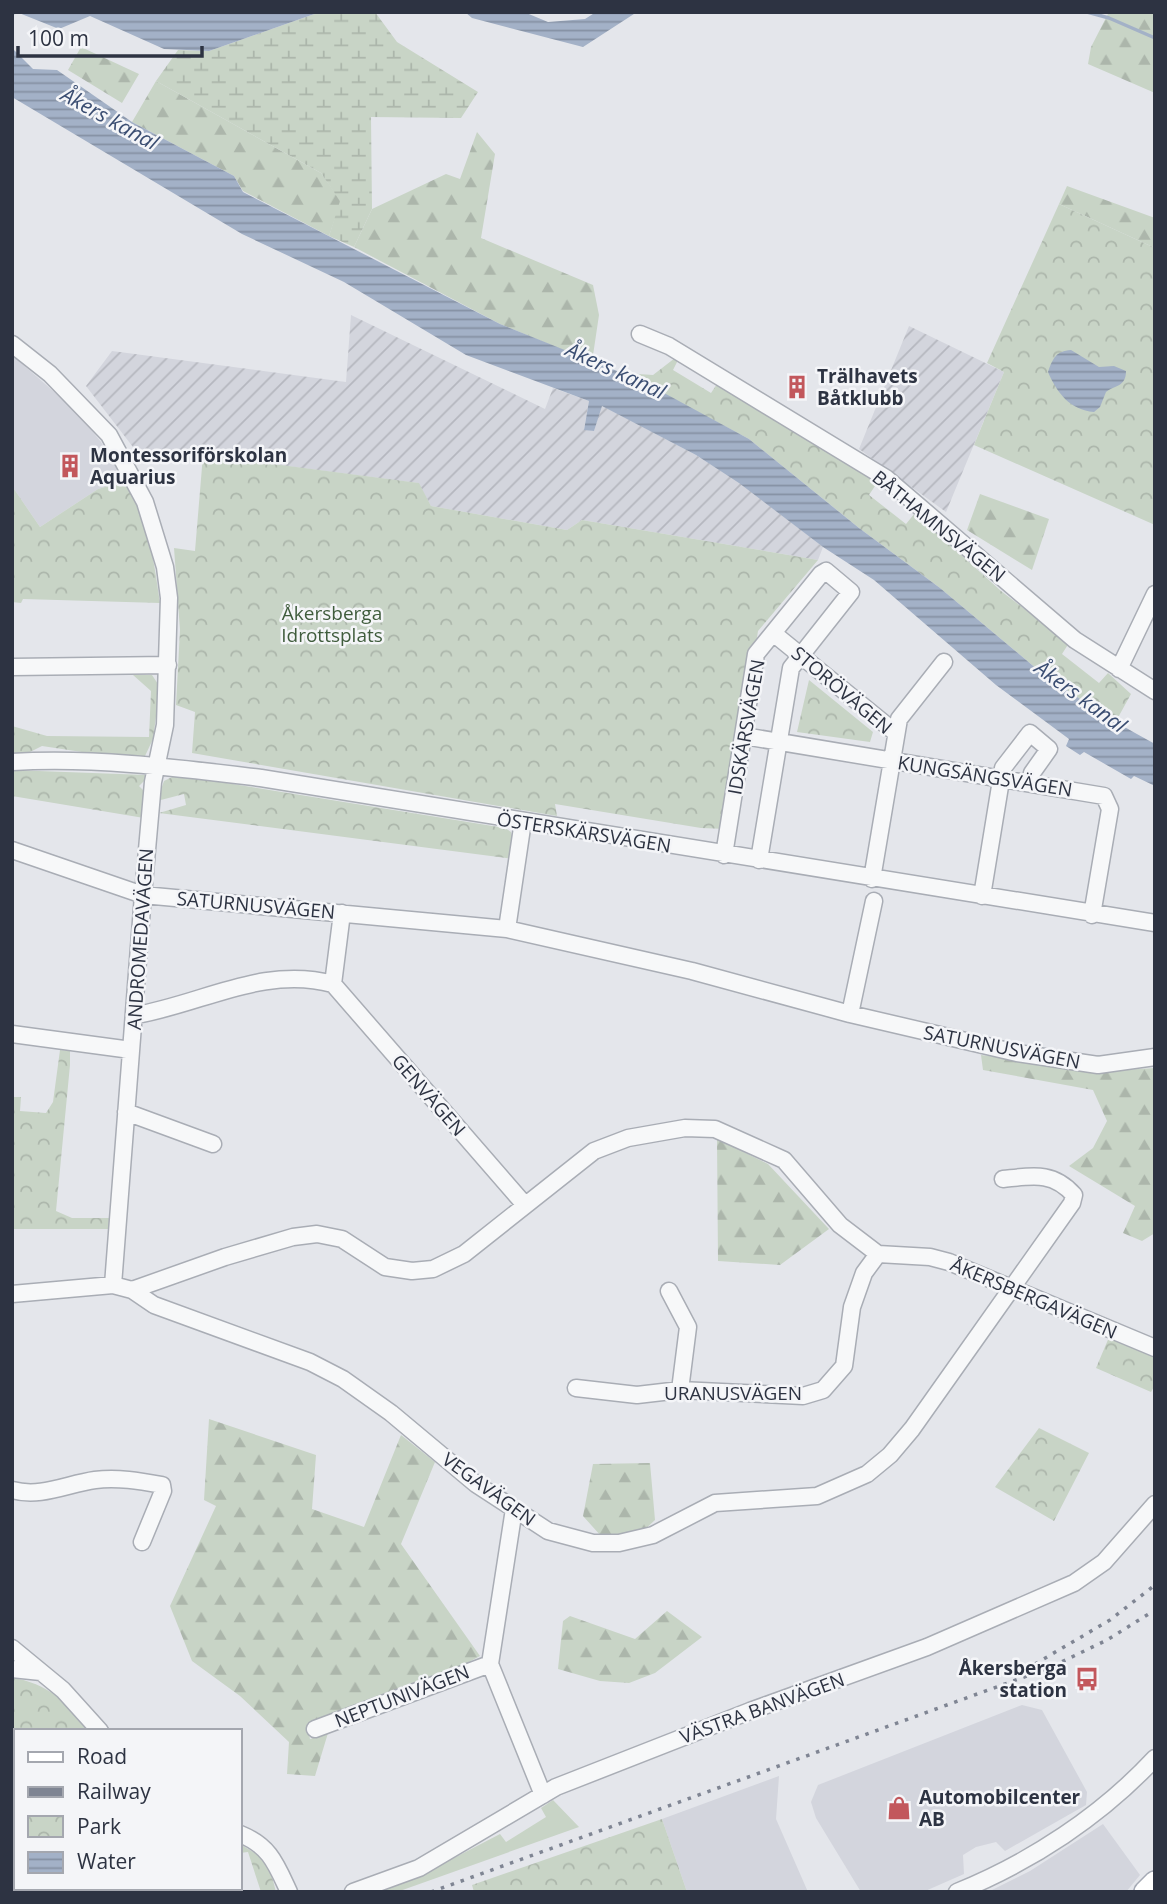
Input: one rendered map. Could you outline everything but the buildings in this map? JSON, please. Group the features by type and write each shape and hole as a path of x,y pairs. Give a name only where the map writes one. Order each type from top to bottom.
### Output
{"main road":[{"path":"1145,1892 1155,1882"}],"street":[{"name":"BÅTHAMNSVÄGEN","path":"640,334 669,346 886,478 1075,640 1155,691"},
{"name":"ANDROMEDAVÄGEN","path":"12,344 50,374 109,435 132,473 156,534 169,598 165,725 153,782 113,1285"},
{"name":"IDSKÄRSVÄGEN","path":"724,855 755,654 821,574 827,571 851,592 791,668 759,860"},
{"path":"1119,669 1155,594"},
{"name":"STORÖVÄGEN","path":"773,633 896,733 872,879"},
{"path":"896,733 899,719 944,662"},
{"path":"12,667 168,665"},
{"path":"982,897 1003,768 1030,733 1049,749 1032,773 1030,783"},
{"name":"KUNGSÄNGSVÄGEN","path":"744,736 1099,794 1110,802 1092,915"},
{"name":"ÖSTERSKÄRSVÄGEN","path":"12,762 46,760 158,765 261,778 1092,915 1155,923"},
{"path":"507,929 523,821"},
{"name":"SATURNUSVÄGEN","path":"12,850 143,895 507,929 692,971 850,1014 1059,1060 1098,1065 1155,1058"},
{"path":"850,1014 874,901"},
{"path":"136,1015 259,981 288,978 333,984 342,914"},
{"name":"GENVÄGEN","path":"333,984 526,1205"},
{"path":"12,1034 131,1050"},
{"path":"126,1112 213,1144"},
{"path":"12,1294 113,1285 132,1290 225,1257 293,1237 317,1234 342,1239 385,1266 412,1271 433,1269 464,1254 570,1168 610,1144 685,1128 704,1128 729,1134 784,1160 813,1189 840,1225 877,1254"},
{"name":"VEGAVÄGEN","path":"132,1290 154,1305 310,1362 343,1379 391,1413 476,1484 548,1531 574,1539 619,1543 653,1535 715,1503 817,1496 867,1474 890,1455 1068,1212 1074,1195 1061,1182 1046,1176 1003,1179"},
{"name":"ÅKERSBERGAVÄGEN","path":"877,1254 930,1257 1013,1288 1155,1349"},
{"name":"URANUSVÄGEN","path":"576,1388 637,1395 680,1390 803,1396 823,1390 844,1366 852,1307 864,1273 877,1254"},
{"path":"669,1291 688,1327 680,1390"},
{"path":"12,1490 43,1492 96,1480 137,1480 162,1485 163,1491 142,1542"},
{"name":"VÄSTRA BANVÄGEN","path":"354,1892 419,1868 543,1795 750,1711 946,1639 1074,1583 1114,1553 1155,1504"},
{"name":"NEPTUNIVÄGEN","path":"514,1510 490,1664 543,1795"},
{"path":"12,1648 83,1709 98,1729"},
{"name":"NEPTUNIVÄGEN","path":"315,1729 490,1664"},
{"path":"12,1669 41,1672"},
{"path":"957,1892 1008,1867 1093,1816 1155,1758"},
{"path":"242,1835 260,1843 270,1852 289,1892"}],"shaded area":[{"path":"351,315 545,409 553,388 589,401 584,429 594,431 601,405 696,455 739,482 823,547 818,560 582,520 567,530 431,506 418,483 203,455 136,451 86,386 112,351 346,382"},
{"path":"909,326 1004,372 946,512 859,449"},
{"path":"12,355 76,411 101,442 117,469 115,484 98,489 40,527 12,486"},
{"path":"1022,1705 1042,1710 1087,1792 1086,1805 1005,1851 996,1842 976,1847 963,1855 964,1874 923,1892 861,1892 816,1818 811,1802 818,1785"},
{"path":"779,1776 776,1819 808,1892 687,1892 662,1819"},
{"path":"1103,1824 1140,1875 1126,1892 988,1892 1030,1871"}],"green space":[{"path":"320,12 375,12 397,42 478,92 461,118 371,117 372,209 354,247 329,236 340,201 321,173 156,81 178,50 209,51"},
{"path":"1109,12 1155,12 1155,93 1088,64 1091,47"},
{"path":"81,47 139,74 122,103 68,70"},
{"path":"156,81 321,173 341,201 329,236 243,191 234,176 132,122"},
{"path":"477,132 495,154 481,238 593,285 599,315 592,362 500,324 354,247 372,209 446,174 460,179"},
{"path":"1067,186 1155,218 1155,248 1059,204"},
{"path":"1059,204 1155,248 1155,525 974,445 1004,372 987,363"},
{"path":"675,358 678,360 673,370 711,393 717,384 801,432 877,483 869,495 906,524 915,513 1001,591 1069,643 1062,654 1099,683 1108,673 1131,694 1115,723 1068,691 1054,677 1038,670 940,588 859,528 749,439 624,373 653,375"},
{"name":"Åkersberga Idrottsplats","path":"203,455 419,483 431,506 567,530 582,520 818,560 758,631 726,829 701,828 555,804 557,816 192,753 195,712 176,705 180,630 174,548 195,551"},
{"path":"115,484 129,487 136,501 153,558 160,603 23,599 21,603 12,602 12,486 40,527 98,489"},
{"path":"980,494 1049,519 1032,570 967,530"},
{"path":"133,675 152,675 160,687 153,739 145,756 136,756 135,760 42,746 22,756 12,756 12,726 47,736 149,737 151,691"},
{"path":"809,680 873,732 870,742 797,732"},
{"path":"12,770 146,775 150,781 145,780 139,786 146,793 144,818 12,796"},
{"path":"172,777 189,777 505,828 511,832 515,846 513,859 159,813 186,805 184,794 157,801 164,781"},
{"path":"60,1050 70,1051 70,1065 56,1211 72,1218 111,1218 110,1229 12,1229 12,1097 21,1097 20,1111 46,1113 53,1102"},
{"path":"981,1055 1106,1071 1155,1068 1155,1233 1142,1241 1123,1233 1135,1206 1069,1166 1093,1148 1107,1121 1093,1090 983,1070"},
{"path":"717,1139 768,1164 829,1229 780,1265 718,1261"},
{"path":"1110,1335 1155,1355 1155,1385 1151,1392 1096,1368"},
{"path":"209,1419 316,1455 312,1509 364,1527 401,1435 435,1462 401,1544 480,1656 456,1669 307,1724 310,1739 328,1733 315,1776 287,1774 289,1742 240,1696 192,1661 170,1606 216,1506 204,1500"},
{"path":"1039,1428 1089,1453 1054,1521 995,1487"},
{"path":"650,1463 655,1520 640,1534 601,1536 583,1516 593,1464"},
{"path":"667,1611 702,1637 655,1673 629,1683 600,1681 558,1669 563,1621 570,1616 635,1639"},
{"path":"12,1678 36,1684 57,1696 90,1729 14,1729 12,1857"},
{"path":"553,1800 579,1827 397,1892 372,1892 429,1871 500,1834 506,1842 546,1817 541,1808"},
{"path":"662,1819 687,1892 474,1892 472,1885"},
{"path":"242,1845 268,1861 276,1892 261,1892 248,1852 242,1853"}],"water":[{"path":"12,12 320,12 209,51 164,49 90,16 59,29 19,13 12,15"},
{"path":"465,12 524,12 548,22 585,19 596,12 637,12 583,47 472,18"},
{"name":"Åkers kanal","path":"12,48 33,69 57,70 132,122 234,176 243,192 500,324 642,381 749,439 859,528 940,588 1038,670 1155,744 1155,786 1134,776 1131,779 1084,752 1080,755 1066,746 1069,739 996,685 874,580 823,547 739,483 696,455 602,406 594,431 584,430 589,401 466,355 344,282 242,234 12,97"},
{"path":"1071,350 1099,367 1114,366 1126,371 1122,383 1106,392 1100,407 1094,412 1078,408 1065,399 1048,372 1056,356"}],"waterway":[{"path":"1087,12 1109,18 1155,38"}],"railway":[{"path":"1035,1664 1110,1620 1155,1585"},
{"path":"431,1892 1049,1668 1107,1640 1155,1610"}],"place":[{"name":"Trälhavets Båtklubb","path":"797,387"},
{"name":"Montessoriförskolan Aquarius","path":"70,466"},
{"name":"Åkersberga station","path":"1087,1679"},
{"name":"Automobilcenter AB","path":"899,1808"}]}
